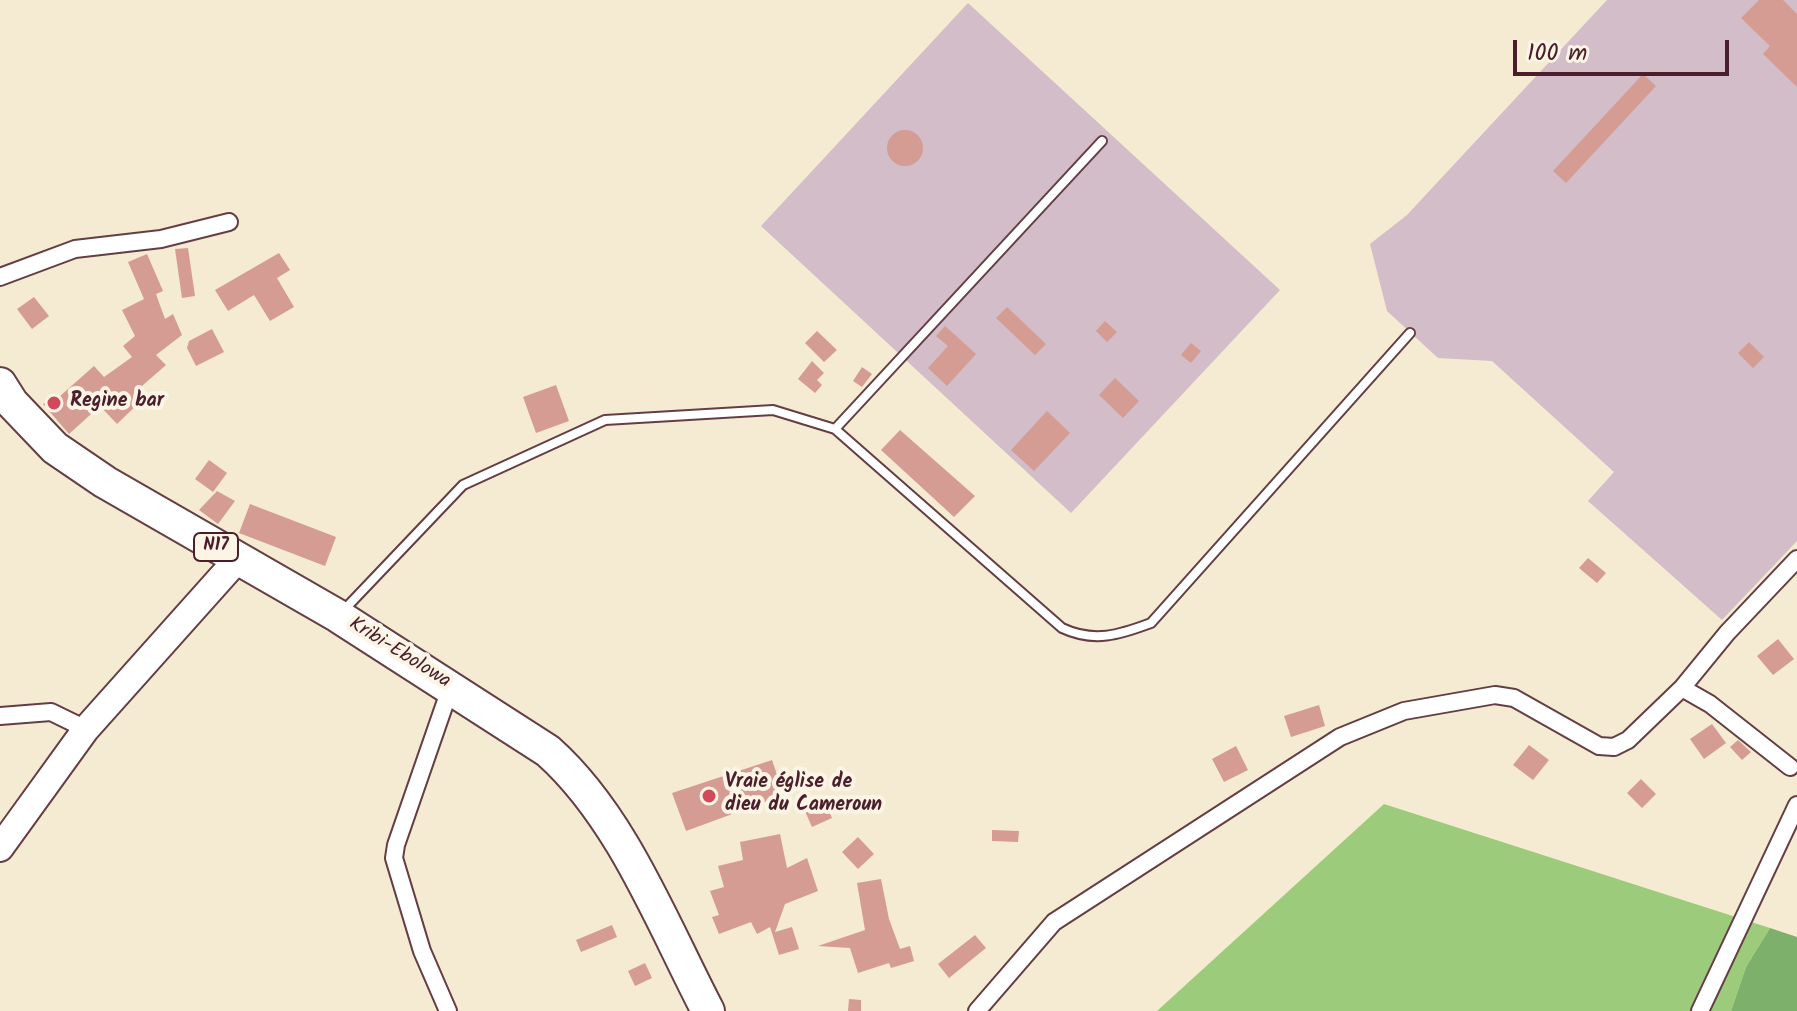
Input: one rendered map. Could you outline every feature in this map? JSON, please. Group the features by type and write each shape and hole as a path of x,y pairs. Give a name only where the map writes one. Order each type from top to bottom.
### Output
{"highway":[{"name":"Kribi-Ebolowa","path":"0,384 12,403 55,448 105,482 338,616 451,686 548,751 573,773 604,812 708,1011"}],"main road":[{"path":"0,848 86,729 237,560"}],"street":[{"path":"0,277 75,249 161,239 229,222"},
{"path":"977,1011 1054,922 1340,737 1404,711 1495,695 1514,698 1599,746 1614,747 1628,740 1682,688 1727,633 1797,559"},
{"path":"448,1011 422,951 394,858 451,686"},
{"path":"1682,688 1710,704 1795,767"},
{"path":"0,716 51,712 86,729"},
{"path":"1700,1011 1797,805"}],"lane":[{"path":"835,429 1102,141"},
{"path":"338,616 463,485 605,420 773,410 835,429 1062,628 1083,638 1117,635 1151,623 1410,333"}],"shaded area":[{"path":"1607,0 1797,0 1797,541 1722,620 1588,501 1614,472 1492,361 1438,358 1387,311 1370,244 1407,215"},
{"path":"968,3 1280,290 1071,513 761,226"}],"green space":[{"path":"1384,804 1770,928 1746,967 1731,1011 1157,1011"},
{"path":"1770,928 1797,937 1797,1011 1731,1011 1746,967"}],"building":[{"path":"1759,0 1783,0 1797,14 1797,87 1763,54 1770,46 1741,18"},
{"path":"1643,74 1656,86 1566,183 1553,171"},
{"path":"905,130 918,135 923,148 918,161 905,166 892,161 887,148 892,135"},
{"path":"188,248 195,296 182,298 175,249"},
{"path":"279,253 290,270 277,278 294,307 270,321 254,295 228,311 215,290"},
{"path":"147,254 163,291 156,294 165,319 173,314 182,335 156,355 166,365 135,392 142,400 117,424 100,406 69,434 43,404 57,394 59,397 94,366 104,377 132,357 123,346 135,336 122,310 144,299 128,262"},
{"path":"34,297 49,316 32,329 17,309"},
{"path":"1007,307 1046,344 1035,355 996,318"},
{"path":"1105,321 1117,332 1107,342 1096,331"},
{"path":"945,326 976,354 947,386 928,368 948,346 936,336"},
{"path":"212,329 224,352 196,366 187,348 189,341"},
{"path":"817,331 837,350 824,362 805,343"},
{"path":"1749,342 1764,357 1753,368 1738,353"},
{"path":"1191,343 1201,351 1191,363 1181,355"},
{"path":"812,361 824,373 817,380 822,385 815,393 798,379"},
{"path":"862,367 872,374 862,387 853,381"},
{"path":"1115,378 1139,401 1123,418 1099,395"},
{"path":"556,385 569,421 536,433 523,397"},
{"path":"1047,411 1070,433 1034,471 1011,450"},
{"path":"900,430 975,496 954,517 881,450"},
{"path":"209,460 227,473 213,492 195,479"},
{"path":"217,491 235,501 218,524 199,510"},
{"path":"250,504 336,537 325,566 239,533"},
{"path":"1588,558 1606,573 1597,583 1579,568"},
{"path":"1778,639 1794,659 1773,675 1757,656"},
{"path":"1319,705 1325,726 1291,737 1284,716"},
{"path":"1712,724 1726,743 1704,759 1690,739"},
{"path":"1738,740 1751,752 1742,760 1730,747"},
{"path":"1529,745 1549,760 1533,780 1513,765"},
{"path":"1236,746 1248,770 1224,782 1212,759"},
{"path":"772,760 784,795 686,831 672,793"},
{"path":"1641,779 1656,794 1642,808 1627,793"},
{"path":"824,800 832,818 812,827 804,809"},
{"path":"992,830 1019,831 1018,842 992,841"},
{"path":"780,834 787,868 807,858 818,891 785,904 775,932 792,927 799,949 779,955 770,927 757,934 751,922 719,934 712,917 719,915 710,891 724,887 718,866 743,860 740,842"},
{"path":"858,837 874,854 858,869 842,852"},
{"path":"881,879 889,919 900,949 910,946 914,961 891,968 889,963 858,973 850,948 818,946 865,930 857,883"},
{"path":"612,925 617,937 581,952 576,940"},
{"path":"975,935 986,948 949,978 938,964"},
{"path":"645,963 652,978 635,986 628,971"},
{"path":"849,999 861,1000 861,1011 848,1011"}],"place":[{"name":"Regine bar","path":"54,403"},
{"name":"Vraie église de dieu du Cameroun","path":"709,796"}]}
